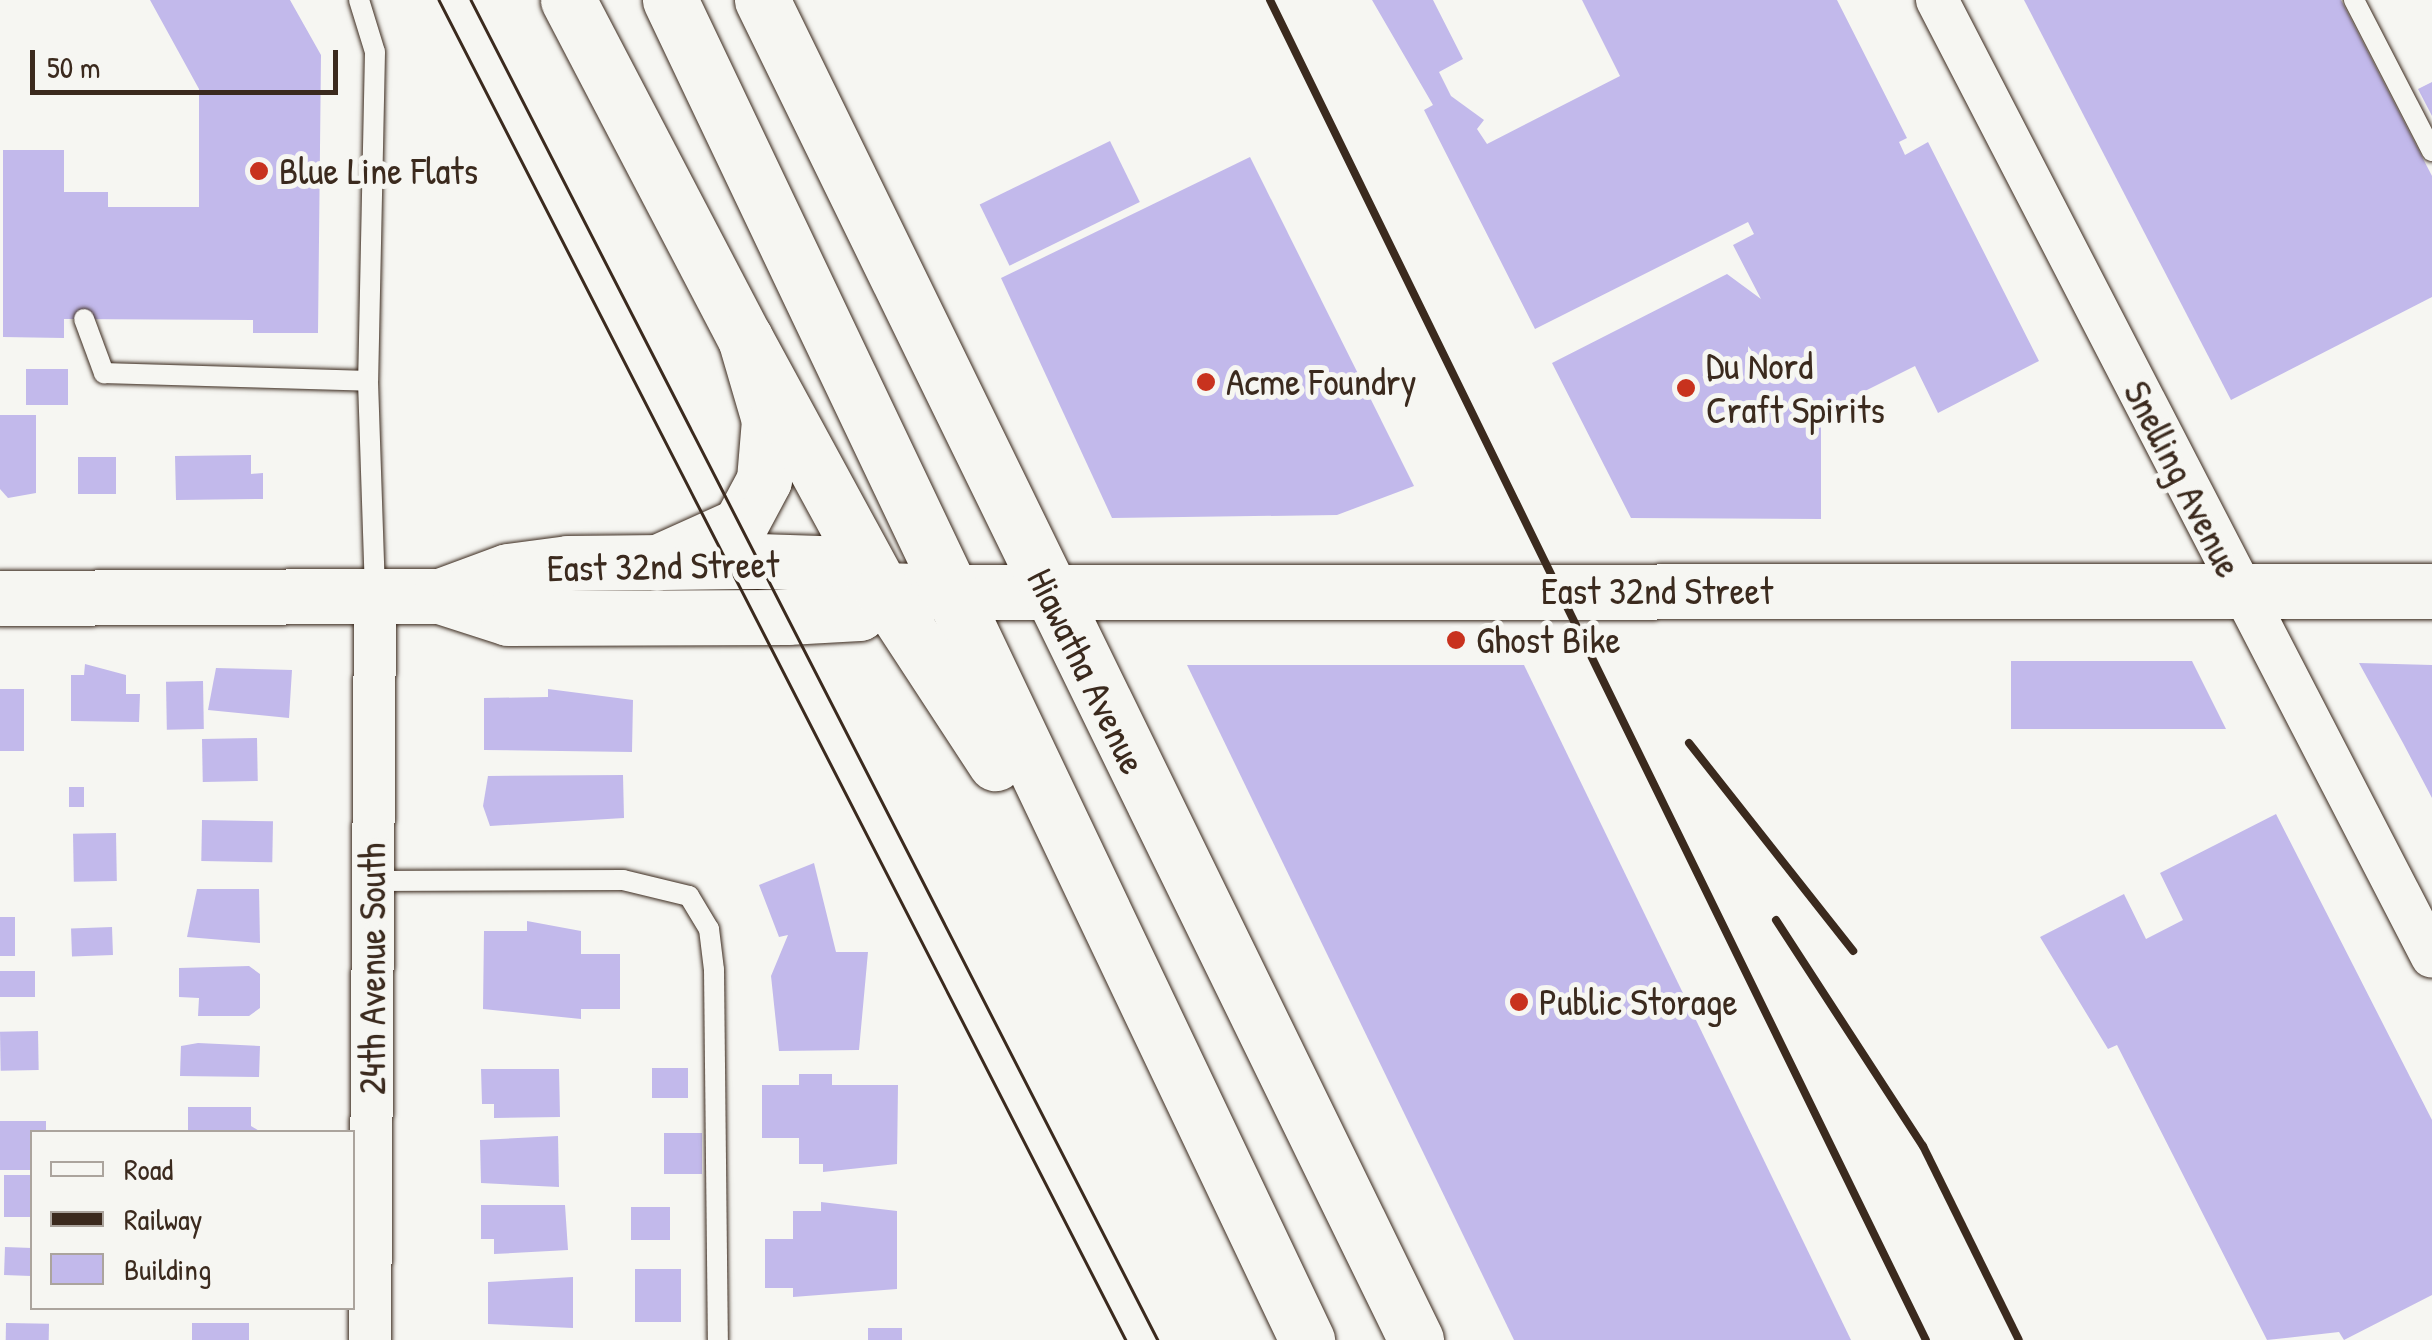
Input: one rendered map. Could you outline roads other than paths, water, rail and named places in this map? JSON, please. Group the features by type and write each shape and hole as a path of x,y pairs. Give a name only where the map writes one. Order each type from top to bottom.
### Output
{"main road":[{"path":"568,0 882,590 1106,932"},
{"path":"670,0 951,592 1106,932 1307,1340"},
{"name":"Hiawatha Avenue","path":"762,0 1416,1340"},
{"path":"784,0 840,159"},
{"path":"656,563 740,525 764,480 769,420 746,338"},
{"name":"East 32nd Street","path":"0,598 440,596 508,571 656,563 850,564 882,590 951,592 2432,591"},
{"name":"East 32nd Street","path":"440,596 508,618 801,617 859,613 882,590"}],"street":[{"name":"Snelling Avenue","path":"1937,0 2432,957"},
{"name":"24th Avenue South","path":"370,1340 375,598"}],"lane":[{"path":"359,0 375,52 368,380 375,598"},
{"path":"2354,0 2432,151"},
{"path":"84,319 104,373 368,380"},
{"path":"372,880 623,880 689,896 710,928 714,970 718,1340"}],"tram line":[{"path":"439,0 1126,1340"},
{"path":"471,0 1158,1340"}],"railway":[{"path":"1270,0 1926,1340"},
{"path":"1689,743 1853,951"},
{"path":"1776,920 1923,1146 2019,1340"}],"place":[{"name":"Blue Line Flats","path":"259,171"},
{"name":"Acme Foundry","path":"1206,382"},
{"name":"Du Nord Craft Spirits","path":"1686,388"},
{"name":"Ghost Bike","path":"1456,640"},
{"name":"Public Storage","path":"1519,1002"}]}
